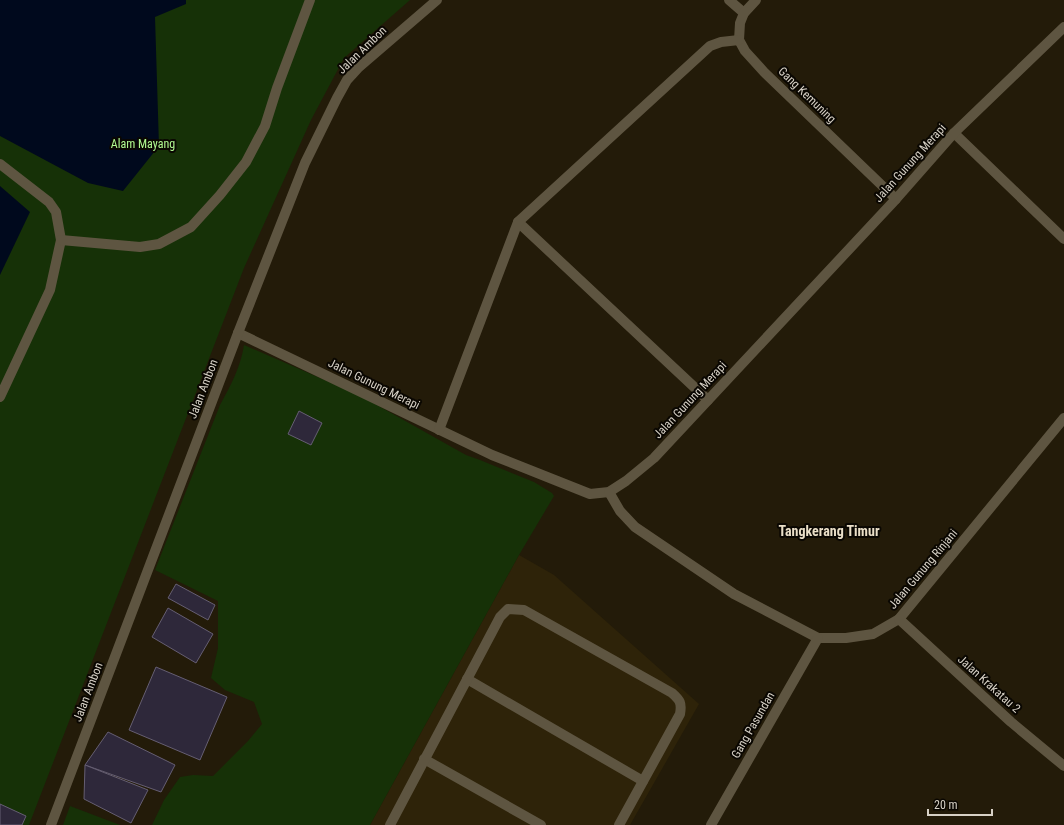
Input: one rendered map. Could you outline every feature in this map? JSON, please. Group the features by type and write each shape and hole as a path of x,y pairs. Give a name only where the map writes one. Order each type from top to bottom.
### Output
{"street":[{"path":"62,240 140,247 159,244 191,227 220,195 246,162 265,126 277,88 310,0"},
{"name":"Jalan Ambon","path":"51,825 238,334 305,163 347,80 437,0"},
{"path":"729,0 744,13"},
{"path":"439,430 518,222 710,46 721,42 739,40 740,23 744,13 756,0"},
{"name":"Jalan Gunung Merapi","path":"238,334 492,455 590,494 609,492 626,481 654,458 896,199 954,133 1064,27"},
{"name":"Gang Kemuning","path":"739,40 746,51 764,72 896,199"},
{"path":"954,133 1064,239"},
{"path":"0,164 49,202 56,212 62,240 50,290 0,397"},
{"path":"518,222 708,400"},
{"name":"Jalan Gunung Rinjani","path":"609,492 620,511 634,528 734,594 818,638 846,638 873,634 899,619 1064,418"},
{"path":"390,825 500,616 508,609 524,610 672,693 679,699 681,703 680,714 619,825"},
{"name":"Jalan Krakatau 2","path":"899,619 1011,722 1064,766"},
{"name":"Gang Pasundan","path":"710,825 818,638"},
{"path":"467,678 643,781"},
{"path":"424,760 541,825"}],"shaded area":[{"path":"519,555 554,575 699,704 630,825 370,825"}],"green space":[{"name":"Alam Mayang","path":"0,0 410,0 344,58 311,120 244,268 29,825 20,825 0,815"},
{"path":"244,345 359,395 466,455 534,482 552,493 554,496 519,555 370,825 152,825 164,800 180,777 193,775 213,776 248,741 262,724 254,702 225,690 211,678 218,648 218,601 155,570 220,405 238,368"},
{"path":"70,806 120,825 63,825"}],"water":[{"path":"0,0 186,0 186,4 155,17 159,146 123,191 88,183 0,136"},
{"path":"0,186 30,212 0,275"}],"building":[{"path":"299,411 322,423 311,445 288,434"},
{"path":"176,584 215,605 208,620 168,598"},
{"path":"168,608 213,634 196,663 152,637"},
{"path":"156,667 227,697 200,760 129,730"},
{"path":"108,732 175,765 161,792 85,765"},
{"path":"85,765 148,790 131,823 84,799"},
{"path":"0,804 26,816 22,825 0,825"}],"district":[{"name":"Tangkerang Timur","path":"829,531"}]}
